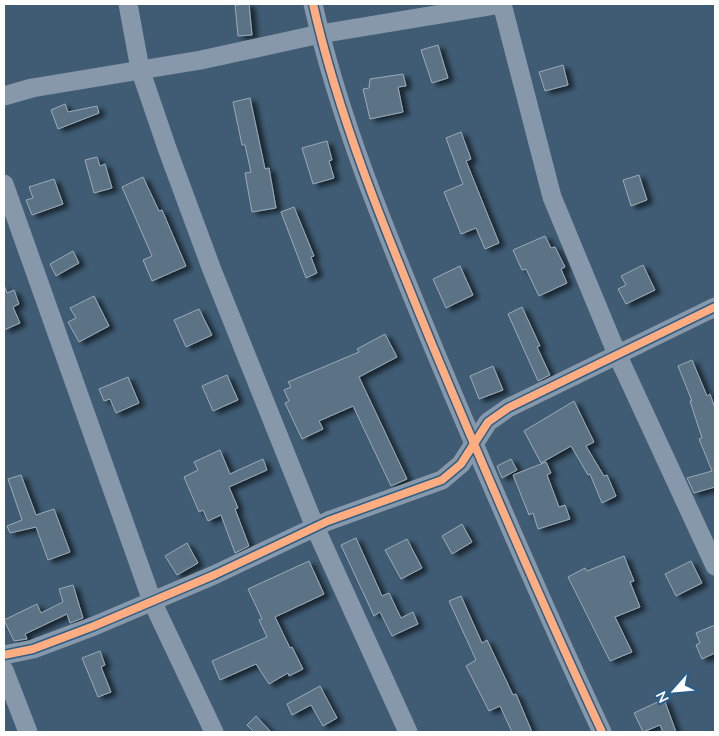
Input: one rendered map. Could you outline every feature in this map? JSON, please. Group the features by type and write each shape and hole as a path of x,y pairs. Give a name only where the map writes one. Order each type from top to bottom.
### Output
{"street":[{"path":"128,4 140,69 212,270 315,527 408,732"},
{"path":"313,4 320,34 352,137 390,242 537,594 602,732"},
{"path":"4,96 32,88 201,60 320,34 502,4 552,197 617,354 715,566"},
{"path":"4,184 152,601 214,732"},
{"path":"4,655 33,649 214,575 315,527 442,480 460,464 488,422 508,408 715,307"},
{"path":"4,670 28,732"}],"building":[{"path":"249,4 252,35 238,36 235,5"},
{"path":"438,45 448,78 432,83 421,50"},
{"path":"563,65 568,85 545,91 539,72"},
{"path":"403,74 406,86 398,87 403,112 370,119 363,89 369,88 370,79"},
{"path":"250,98 265,169 269,168 276,208 252,212 245,173 251,172 245,145 242,145 233,102"},
{"path":"65,104 68,112 97,106 99,113 58,129 51,110"},
{"path":"461,132 471,159 466,161 499,243 485,249 476,228 461,234 444,192 463,184 446,138"},
{"path":"327,141 332,160 329,161 334,178 313,184 302,148"},
{"path":"97,157 100,166 105,164 112,188 94,193 85,160"},
{"path":"639,175 647,200 631,206 623,180"},
{"path":"143,177 159,211 162,210 186,266 152,281 143,260 152,256 122,187"},
{"path":"54,179 63,204 32,215 26,200 33,198 29,187"},
{"path":"294,207 314,256 311,257 317,273 306,278 281,212"},
{"path":"545,236 551,248 555,247 565,267 561,269 567,283 539,296 526,269 522,270 513,250"},
{"path":"73,251 79,263 56,276 50,264"},
{"path":"643,265 655,290 626,304 618,289 626,285 621,276"},
{"path":"460,266 473,295 446,308 433,279"},
{"path":"4,285 7,293 14,290 19,304 13,307 20,323 4,330"},
{"path":"94,296 109,326 79,342 68,322 76,318 70,308"},
{"path":"522,307 540,346 537,347 550,375 538,381 508,314"},
{"path":"199,309 212,335 186,347 174,320"},
{"path":"385,334 397,357 359,377 407,479 391,486 353,406 319,421 323,429 302,439 285,403 289,401 284,390 291,387 288,382 359,352 357,349"},
{"path":"692,360 707,396 710,394 715,408 715,487 694,493 687,478 712,471 699,439 702,438 690,401 692,401 678,366"},
{"path":"493,366 503,390 479,399 470,376"},
{"path":"227,375 238,400 213,411 202,386"},
{"path":"128,377 139,403 116,413 110,399 104,401 99,389"},
{"path":"574,401 594,442 586,446 604,476 607,475 616,496 602,503 590,474 588,475 571,446 541,463 524,431"},
{"path":"220,450 230,474 263,459 267,470 229,487 238,508 235,509 249,546 235,553 221,515 208,521 203,510 199,512 184,477 198,470 194,462"},
{"path":"511,459 517,470 502,478 497,466"},
{"path":"546,462 551,473 547,475 559,507 565,505 570,519 538,529 533,513 529,515 513,475"},
{"path":"21,475 36,515 54,509 70,552 48,560 36,527 10,533 7,526 22,520 8,479"},
{"path":"462,524 472,542 452,554 442,536"},
{"path":"356,538 382,596 389,593 401,618 413,612 418,624 392,636 380,612 374,616 341,545"},
{"path":"407,539 422,568 401,579 385,550"},
{"path":"187,543 198,563 177,575 165,556"},
{"path":"624,556 634,581 630,582 640,607 615,617 632,652 610,661 568,577 585,568 587,571"},
{"path":"309,561 324,594 275,617 303,669 289,676 288,673 269,684 256,664 220,680 212,661 267,637 259,620 262,619 248,589"},
{"path":"691,561 702,583 676,596 665,574"},
{"path":"73,585 83,618 70,623 67,614 25,634 27,639 14,641 4,620 37,604 41,613 63,602 59,589"},
{"path":"461,596 482,643 487,640 513,695 516,694 532,732 512,732 500,706 489,711 466,666 476,660 449,601"},
{"path":"715,625 715,653 702,659 696,645 700,643 696,633"},
{"path":"100,651 105,665 101,667 111,692 98,697 82,658"},
{"path":"320,686 337,718 323,726 311,705 292,715 287,704"},
{"path":"664,699 676,732 663,732 660,725 643,732 634,713"},
{"path":"256,716 271,732 254,732 247,725"}],"cycle path":[{"path":"313,4 324,48 351,136 399,265 495,494 602,732"},
{"path":"4,655 33,649 94,626 214,575 328,521 442,480 461,464 488,422 508,408 715,307"}]}
